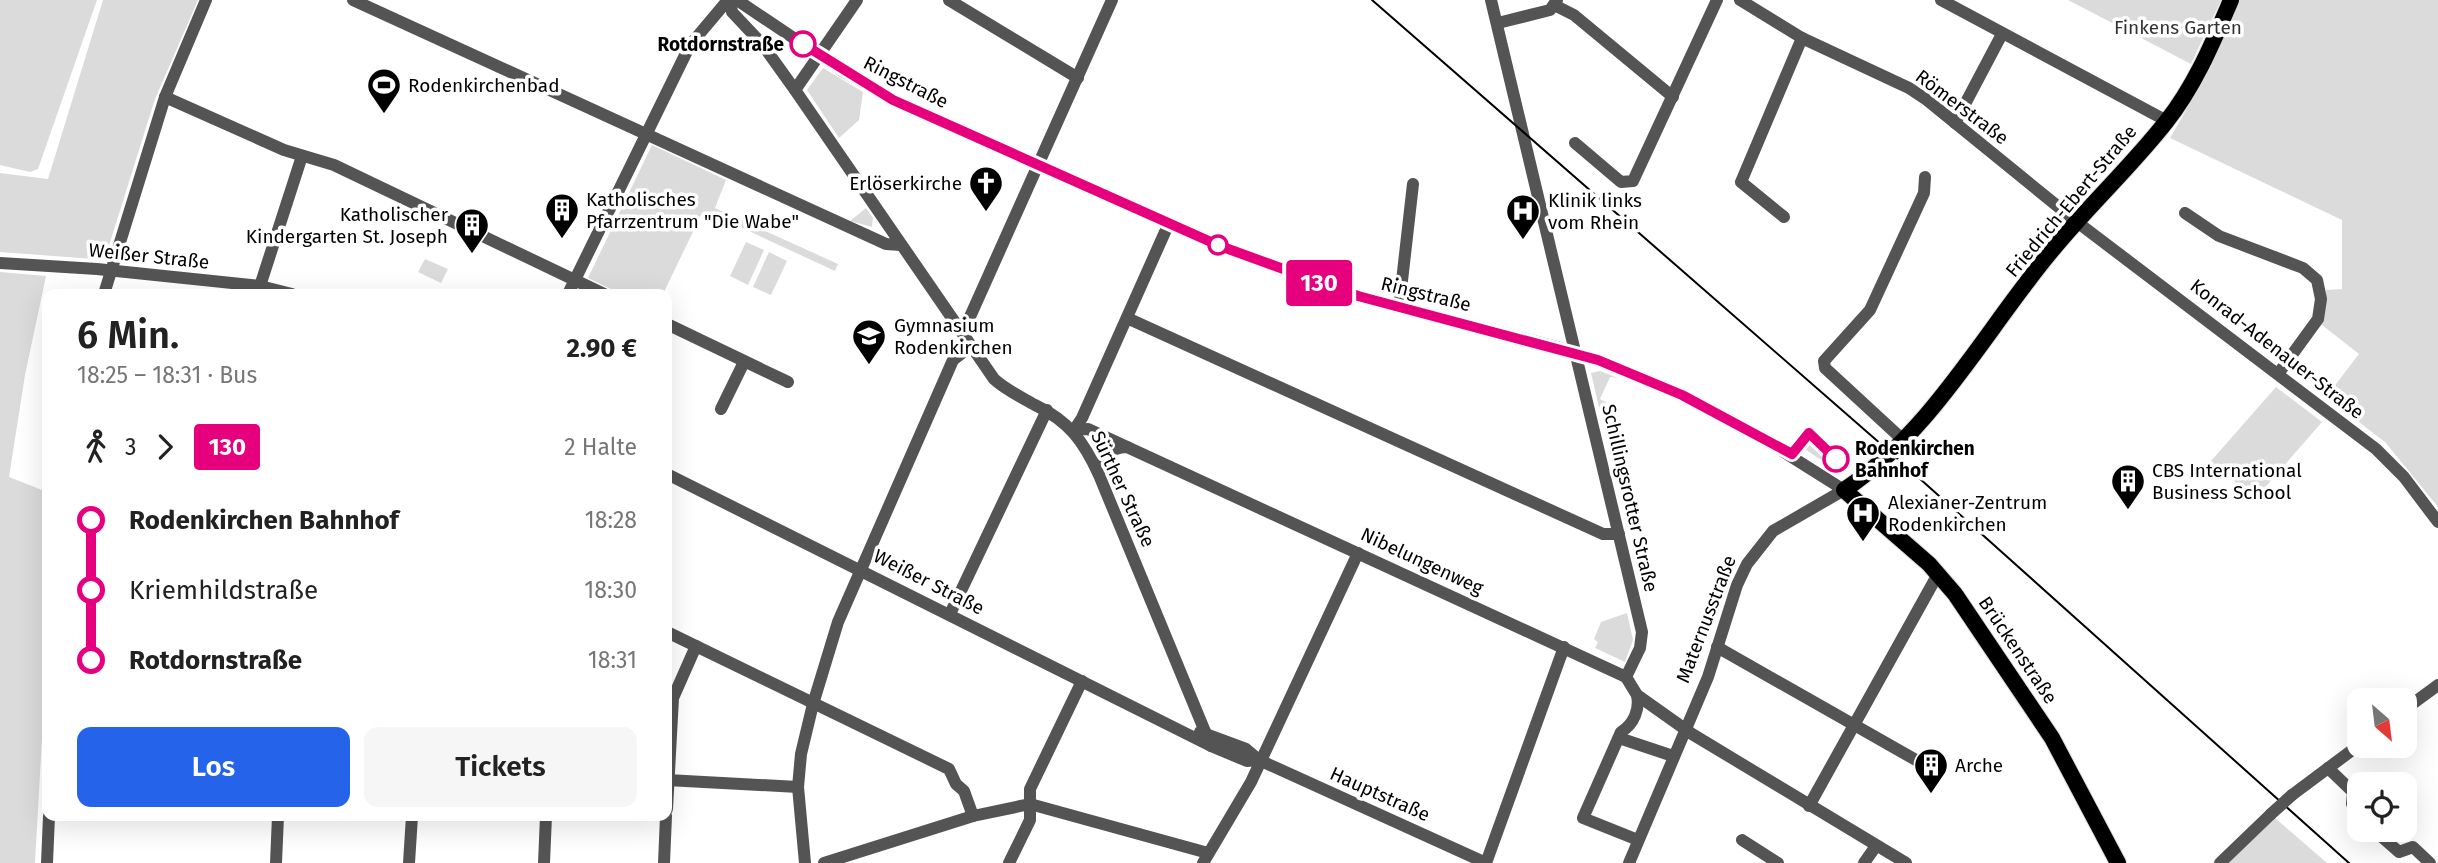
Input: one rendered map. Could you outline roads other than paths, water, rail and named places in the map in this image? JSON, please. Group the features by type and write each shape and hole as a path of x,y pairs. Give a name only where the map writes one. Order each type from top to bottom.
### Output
{"main road":[{"name":"Friedrich-Ebert-Straße","path":"1898,443 1962,373 2048,254 2167,121 2196,76 2231,0"},
{"name":"Maternusstraße","path":"1844,490 1898,443"},
{"name":"Brückenstraße","path":"1844,490 1938,574 2014,679 2052,738 2118,863"}],"street":[{"path":"105,289 165,97 206,0"},
{"path":"353,0 372,3 886,244 901,245"},
{"path":"570,289 690,45 729,0"},
{"name":"Sürther Straße","path":"729,0 733,12 762,44 795,90 999,384 1047,410 1074,430 1099,475 1203,733"},
{"name":"Ringstraße","path":"737,0 893,100 1169,223 1276,268 1399,307 1577,353 1630,372 1712,409 1792,454 1844,490"},
{"path":"795,90 857,0"},
{"path":"949,0 1078,78"},
{"path":"960,330 969,319 1112,0"},
{"name":"Schillingsrotter Straße","path":"1491,0 1577,353 1643,640 1626,677"},
{"path":"1575,143 1621,182 1627,183 1638,175 1717,0"},
{"name":"Römerstraße","path":"1740,0 1802,38 1909,88 2077,222"},
{"path":"1941,0 2167,121"},
{"path":"1498,23 1550,10 1555,3 1574,15 1674,97"},
{"path":"1955,123 2002,34"},
{"path":"1784,217 1741,182 1802,38"},
{"path":"165,97 302,156 334,164 594,289"},
{"path":"260,286 302,156"},
{"path":"1898,443 1824,365 1826,358 1876,300 1924,193 1925,177"},
{"path":"1399,307 1413,184"},
{"path":"2185,213 2219,236 2303,268 2317,280 2321,299 2318,319 2278,374"},
{"name":"Konrad-Adenauer-Straße","path":"2077,222 2383,455 2438,522"},
{"path":"1074,430 1082,418 1169,223"},
{"name":"Weißer Straße","path":"0,263 110,270 272,289"},
{"path":"1127,317 1603,534 1619,534"},
{"path":"672,326 788,382"},
{"path":"805,863 798,788 801,754 838,622 953,360 971,346"},
{"path":"720,409 744,362"},
{"path":"950,614 1047,410"},
{"name":"Nibelungenweg","path":"1074,430 1087,429 1626,677"},
{"path":"1099,475 1106,453 1115,448 1127,447"},
{"name":"Weißer Straße","path":"672,476 1211,746"},
{"name":"Maternusstraße","path":"1629,863 1686,728 1740,578 1760,544 1777,529 1844,490"},
{"path":"824,863 973,816 1030,804 1206,858 1251,782 1358,553"},
{"path":"1809,806 1938,574"},
{"path":"672,634 949,769 956,784 964,791 973,816"},
{"path":"672,714 673,698 696,646"},
{"path":"1479,862 1564,647"},
{"path":"1717,647 1930,768"},
{"path":"1626,677 1637,695 1639,705 1630,726 1619,738 1579,820 1638,841"},
{"path":"1009,863 1030,820 1030,789 1082,681"},
{"path":"2417,700 2438,685"},
{"path":"1637,695 1809,806 1906,863"},
{"path":"1173,726 1186,724 1196,711"},
{"name":"Hauptstraße","path":"1196,711 1227,741"},
{"name":"Weißer Straße","path":"1173,726 1203,733"},
{"path":"1203,733 1211,746"},
{"name":"Hauptstraße","path":"1203,733 1246,748 1259,760 1479,862"},
{"path":"1619,738 1673,756"},
{"name":"Hauptstraße","path":"1211,746 1247,761 1259,760"},
{"path":"2220,863 2292,795 2347,753"},
{"path":"2328,768 2347,785"},
{"path":"672,780 798,788"},
{"path":"47,863 49,821"},
{"path":"276,863 278,821"},
{"path":"409,863 412,821"},
{"path":"544,863 546,821"},
{"path":"664,863 666,821"},
{"path":"1742,840 1778,863"},
{"path":"2388,842 2399,852 2413,847 2430,863"},
{"path":"1864,863 1876,846"}],"tram line":[{"path":"1372,0 1890,452 2349,863"}],"place":[{"name":"Rotdornstraße","path":"803,44"},
{"name":"Rodenkirchenbad","path":"384,115"},
{"name":"Erlöserkirche","path":"986,213"},
{"name":"Katholisches Pfarrzentrum \"Die Wabe\"","path":"562,240"},
{"name":"Klinik links vom Rhein","path":"1523,241"},
{"name":"Katholischer Kindergarten St. Joseph","path":"472,255"},
{"name":"Gymnasium Rodenkirchen","path":"869,366"},
{"name":"Rodenkirchen Bahnhof","path":"1836,459"},
{"name":"CBS International Business School","path":"2128,511"},
{"name":"Alexianer-Zentrum Rodenkirchen","path":"1863,543"},
{"name":"Arche","path":"1931,795"}],"park label":[{"name":"Finkens Garten","path":"2178,27"}]}
